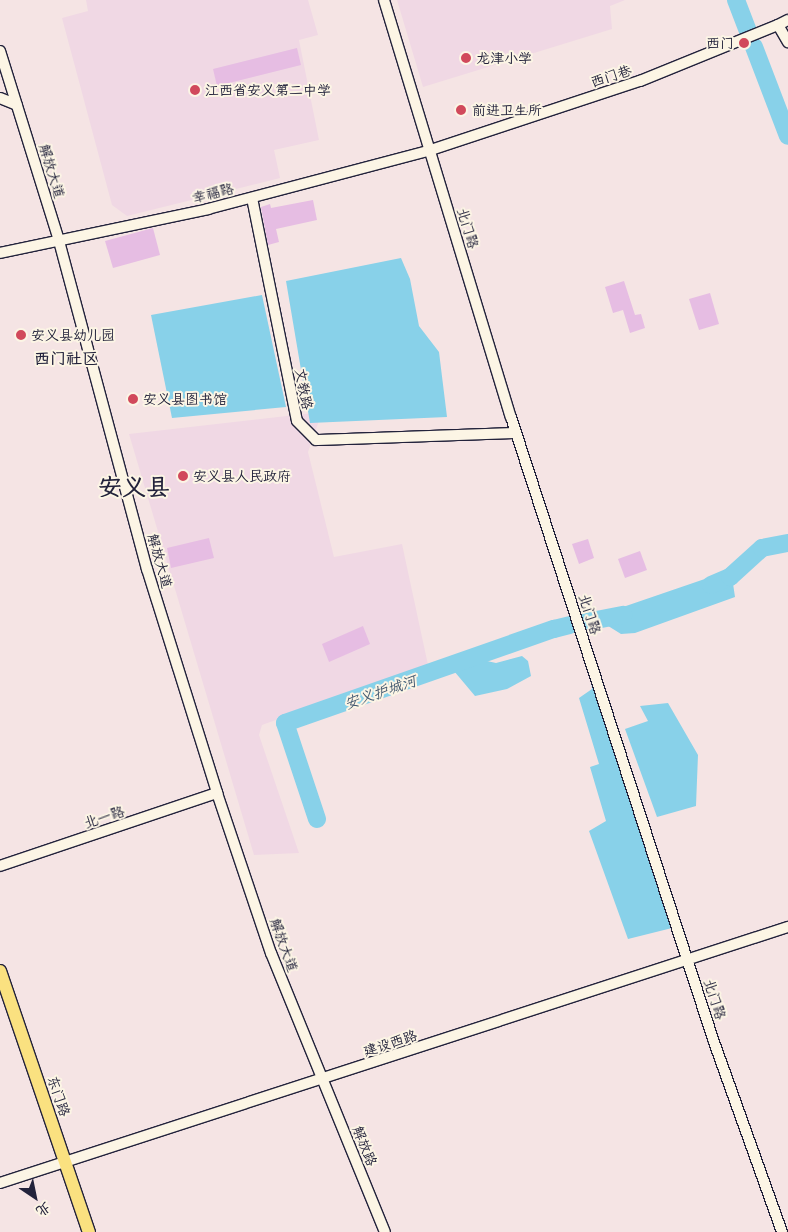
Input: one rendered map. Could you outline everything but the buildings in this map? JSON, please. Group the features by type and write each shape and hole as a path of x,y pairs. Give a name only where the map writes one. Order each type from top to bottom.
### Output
{"main road":[{"name":"东门路","path":"0,971 89,1232"}],"street":[{"name":"北门路","path":"384,0 516,433 714,1042 782,1232"},
{"name":"西门巷","path":"431,150 640,81 788,20"},
{"path":"778,25 788,42"},
{"name":"解放大道","path":"0,51 59,241 147,569 271,953 321,1075"},
{"path":"0,98 17,105"},
{"name":"幸福路","path":"0,253 208,209 431,150"},
{"name":"文教路","path":"252,198 297,421 316,440 516,433"},
{"name":"北一路","path":"0,866 218,793"},
{"name":"建设西路","path":"0,1183 321,1075 788,927"},
{"name":"解放路","path":"321,1075 385,1232"}],"shaded area":[{"name":"江西省安义第二中学","path":"86,0 308,0 318,35 299,40 319,140 274,150 280,178 127,216 112,205 62,18 88,11"},
{"name":"龙津小学","path":"397,0 625,0 610,6 612,29 423,87"},
{"name":"安义县人民政府","path":"322,412 308,452 334,557 402,544 428,665 262,725 259,735 299,853 254,855 129,434"}],"water":[{"path":"401,258 410,279 419,326 439,352 447,417 310,423 286,281"},
{"path":"262,295 286,407 172,418 151,315"},
{"path":"731,570 735,597 635,633 621,634 589,614 623,607"},
{"path":"522,656 528,661 531,676 507,689 475,696 454,671 475,662 487,661 496,663"},
{"path":"591,680 672,928 628,939 589,831 606,821 590,767 599,764 579,698 592,689"},
{"path":"668,703 698,755 696,806 657,817 625,729 648,721 640,706"}],"waterway":[{"name":"安义护城河","path":"736,0 748,32"},
{"name":"安义护城河","path":"754,47 788,136"},
{"name":"安义护城河","path":"711,585 730,577 762,548 788,543"},
{"name":"安义护城河","path":"586,622 623,615"},
{"name":"安义护城河","path":"317,819 285,723 570,625"}],"place":[{"name":"西门","path":"744,43"},
{"name":"龙津小学","path":"466,58"},
{"name":"江西省安义第二中学","path":"195,90"},
{"name":"前进卫生所","path":"461,110"},
{"name":"安义县幼儿园","path":"21,335"},
{"name":"安义县图书馆","path":"133,399"},
{"name":"安义县人民政府","path":"183,476"}],"district":[{"name":"西门社区","path":"66,357"},
{"name":"安义县","path":"134,486"}]}
